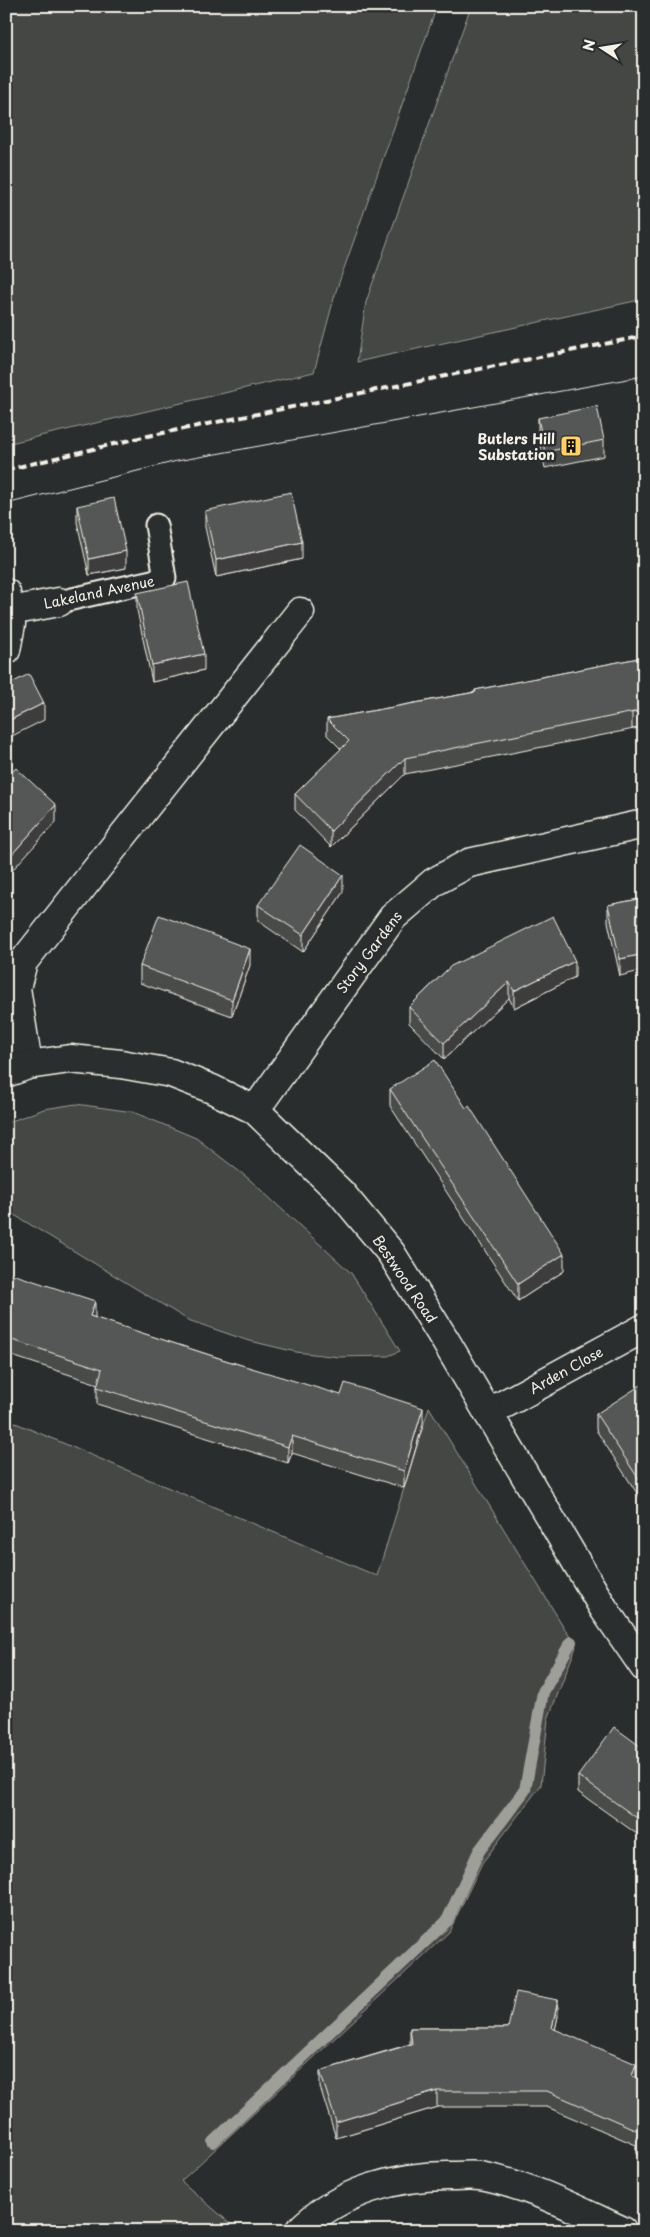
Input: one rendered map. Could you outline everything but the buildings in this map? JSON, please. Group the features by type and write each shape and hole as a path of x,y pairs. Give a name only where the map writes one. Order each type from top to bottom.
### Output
{"street":[{"name":"Lakeland Avenue","path":"6,650 11,624 8,602 59,602"},
{"path":"17,1069 16,988 23,962 300,612"},
{"name":"Story Gardens","path":"255,1110 393,917 434,882 470,863 644,824"},
{"name":"Bestwood Road","path":"17,1069 70,1059 121,1064 171,1073 212,1089 255,1110 341,1193 391,1254 604,1609 644,1667"},
{"name":"Arden Close","path":"488,1413 644,1328"},
{"path":"299,2231 313,2217 368,2188 424,2176 479,2176 537,2193 623,2231"}],"lane":[{"name":"Lakeland Avenue","path":"59,602 165,578 156,525"}],"shaded area":[{"path":"6,6 437,6 336,291 314,372 6,444"},
{"path":"471,6 644,6 644,299 357,362 366,302"},
{"path":"76,1104 133,1112 196,1138 249,1179 351,1273 400,1351 388,1356 339,1357 296,1352 246,1340 188,1320 6,1210 6,1123 44,1109"},
{"path":"429,1407 576,1647 548,1719 541,1785 482,1863 449,1932 181,2181 239,2231 6,2231 6,1419 377,1576"}],"waterway":[{"path":"213,2142 447,1921 479,1851 525,1790 543,1692 571,1642"}],"tram line":[{"path":"6,504 177,461 644,376"}],"railway":[{"path":"6,470 143,437 644,336"}],"place":[{"name":"Butlers Hill Substation","path":"571,446"}]}
